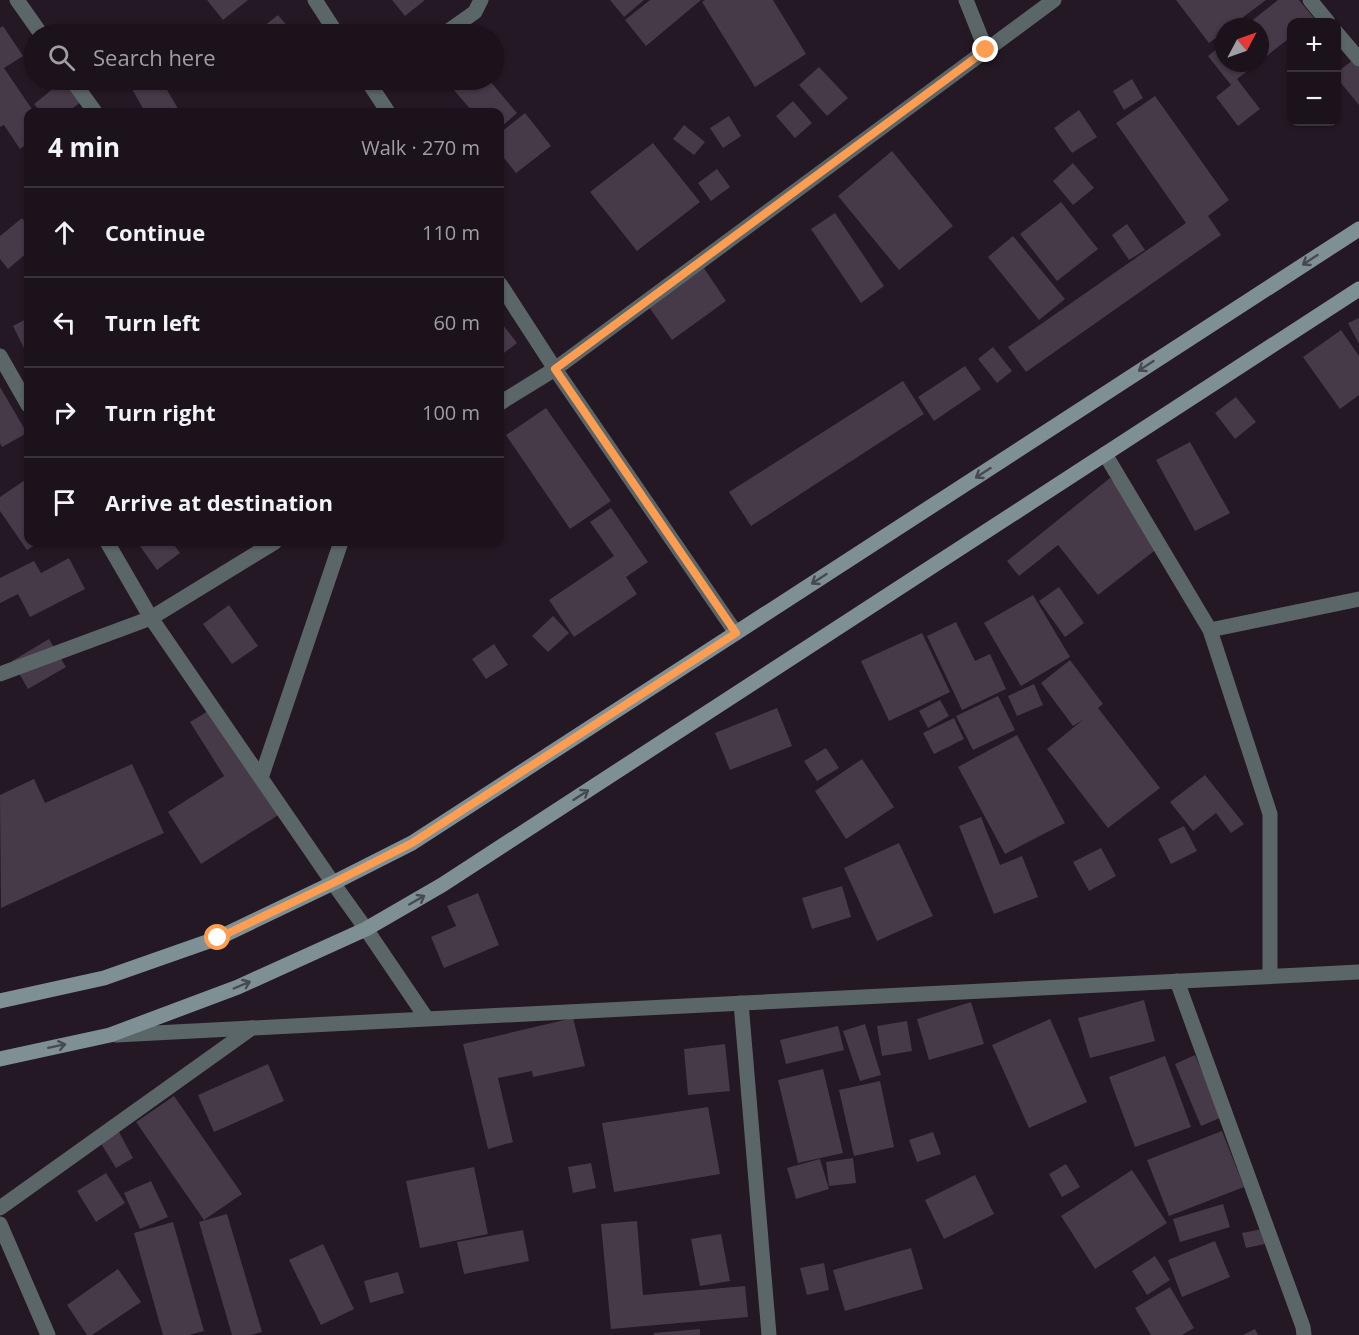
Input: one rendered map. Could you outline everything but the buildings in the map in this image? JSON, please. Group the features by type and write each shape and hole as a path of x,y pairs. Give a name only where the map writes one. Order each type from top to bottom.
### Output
{"main road":[{"path":"0,1001 104,978 218,938 412,843 1359,229"},
{"path":"0,1059 110,1035 238,987 366,928 442,885 1359,289"}],"street":[{"path":"17,0 34,24"},
{"path":"315,0 331,24"},
{"path":"458,24 475,12 481,0"},
{"path":"966,0 986,50"},
{"path":"504,401 555,369 1054,0"},
{"path":"1310,0 1325,18"},
{"path":"1341,38 1359,59"},
{"path":"79,90 92,108"},
{"path":"377,90 386,108"},
{"path":"504,290 555,369 736,633"},
{"path":"0,356 24,398"},
{"path":"1104,454 1210,630 1270,814 1270,976"},
{"path":"109,546 151,618 427,1019"},
{"path":"0,674 151,618 268,546"},
{"path":"261,778 340,546"},
{"path":"1210,630 1359,599"},
{"path":"110,1035 1359,972"},
{"path":"1177,981 1304,1335"},
{"path":"741,1003 769,1335"},
{"path":"0,1208 252,1028"},
{"path":"0,1224 48,1335"}],"route":[{"path":"218,938 412,843 736,633 555,369 986,50"}]}
